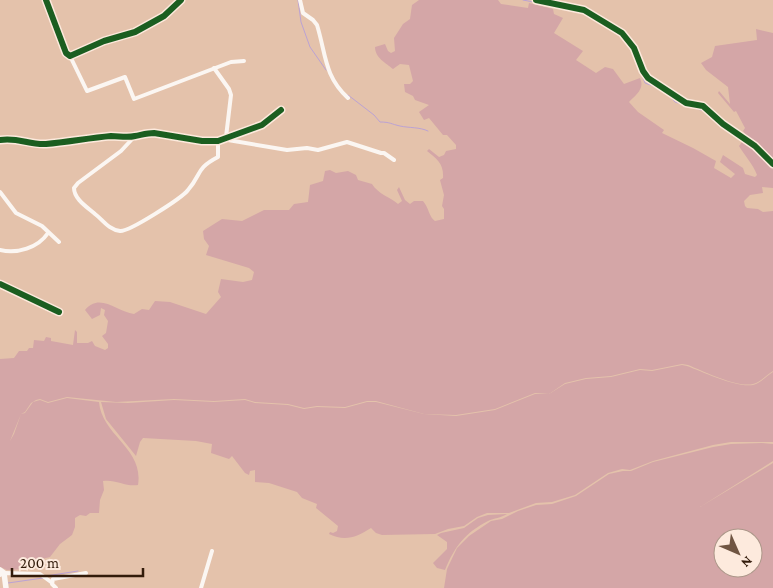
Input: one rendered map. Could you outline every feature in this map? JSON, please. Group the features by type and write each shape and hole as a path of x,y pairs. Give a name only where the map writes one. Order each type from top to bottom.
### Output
{"street":[{"path":"46,0 66,54 70,56 86,91 125,76 134,99 231,62 244,61"},
{"path":"70,56 104,41 140,30 164,16 181,0"},
{"path":"300,0 303,13 317,25 330,76 340,91 348,98"},
{"path":"536,0 584,10 622,33 634,48 648,78 686,103 703,106 719,121 755,146 773,164"},
{"path":"135,136 121,151 74,188 76,197 84,205 111,228 121,231 146,220 166,205 180,198 189,190 204,165 218,157 231,95 229,89 214,68"},
{"path":"0,140 12,138 44,144 73,142 109,136 135,136 154,132 202,141 222,139 262,125 281,110"},
{"path":"222,139 287,150 307,148 318,150 347,142 381,153 384,152 394,160"},
{"path":"0,192 16,213 38,223 59,242"},
{"path":"0,250 10,252 28,248 43,240 48,233"},
{"path":"0,284 59,312"},
{"path":"201,588 212,551"},
{"path":"6,588 1,573 40,574 52,582 56,588"},
{"path":"52,582 53,579 86,573"}],"shaded area":[{"path":"419,0 498,0 501,4 528,8 529,3 553,9 554,14 563,18 554,33 583,51 576,60 596,73 605,67 613,69 624,84 640,78 641,89 629,102 638,112 664,130 662,133 716,161 714,168 731,178 735,174 720,162 723,155 743,168 745,174 755,177 757,175 739,146 742,142 755,148 773,168 773,188 762,187 763,193 750,195 744,201 747,208 758,209 763,212 773,211 773,371 759,382 753,384 738,384 682,364 652,370 640,369 611,376 586,378 565,383 549,394 535,393 495,409 456,415 424,414 376,401 367,401 345,407 317,406 304,408 288,404 255,402 245,399 214,401 174,399 116,402 67,397 48,402 40,399 36,400 31,403 25,412 21,414 25,413 33,402 40,400 48,403 67,398 99,402 107,424 135,461 138,472 138,485 103,481 104,490 100,500 99,513 90,513 86,516 80,515 75,518 75,527 72,535 60,544 50,557 42,559 40,564 28,566 27,569 7,570 0,567 0,359 14,358 19,351 27,351 29,348 33,348 34,340 44,341 46,337 51,338 51,341 73,345 75,330 77,332 77,343 92,341 95,346 105,350 108,348 108,344 102,336 106,333 108,321 104,315 105,310 101,308 100,315 92,319 85,310 97,303 109,304 134,314 142,309 149,310 155,301 170,302 206,314 221,297 218,292 221,279 243,282 252,280 254,272 249,268 206,255 209,246 204,239 203,231 222,219 242,221 264,210 289,210 294,204 308,202 310,185 323,181 325,171 330,170 336,173 348,171 356,175 358,180 372,184 377,190 398,204 402,201 397,190 399,187 405,200 410,204 414,201 423,201 435,221 444,219 444,209 442,206 444,195 440,180 443,178 441,165 427,151 429,149 439,157 444,155 446,151 456,149 456,145 447,135 443,135 429,118 424,120 419,112 429,105 415,100 413,96 405,92 404,84 410,84 413,81 409,65 400,64 393,69 375,51 375,47 385,44 388,51 391,53 395,51 394,38 403,24 410,19 412,5"},
{"path":"756,29 773,33 773,160 754,140 746,135 743,131 745,128 736,111 734,112 718,93 719,91 730,104 728,87 706,70 701,63 712,57 715,46 757,40"},
{"path":"682,365 729,382 746,385 756,384 773,372 773,442 731,442 713,445 653,461 630,470 622,469 608,473 575,495 552,502 536,503 509,513 487,513 464,526 435,534 382,535 376,533 371,528 361,534 346,538 329,534 330,532 337,531 338,526 316,508 317,504 302,498 297,492 269,483 255,482 255,470 250,471 249,475 245,473 232,456 229,459 211,453 212,444 196,441 143,438 136,456 106,419 101,402 128,403 174,400 214,402 245,400 255,403 288,405 304,409 317,407 345,408 367,402 376,402 424,414 456,416 495,410 535,394 549,394 565,384 586,379 611,377 640,370 652,371"},
{"path":"731,444 773,444 773,461 700,507 773,463 773,588 444,588 447,569 457,548 469,536 491,521 502,519 536,505 552,504 576,496 609,474 631,471 653,462"},
{"path":"507,514 488,521 467,535 457,547 445,570 437,568 433,563 447,549 447,542 437,535 464,528 478,518 488,515"}],"waterway":[{"path":"298,0 301,22 310,47 326,70"},
{"path":"523,0 570,9"},
{"path":"631,47 645,83 664,90 675,102 704,111"},
{"path":"348,95 380,122 428,131"},
{"path":"46,576 78,571"},
{"path":"8,583 43,578"}],"cycle path":[{"path":"46,0 66,53 70,56 104,41 135,32 164,16 181,0"},
{"path":"536,0 584,10 622,33 634,48 643,71 648,78 686,103 703,106 723,124 755,146 773,164"},
{"path":"0,140 6,139 46,144 154,133 202,141 218,141 262,125 281,110"},
{"path":"0,284 59,312"}]}
